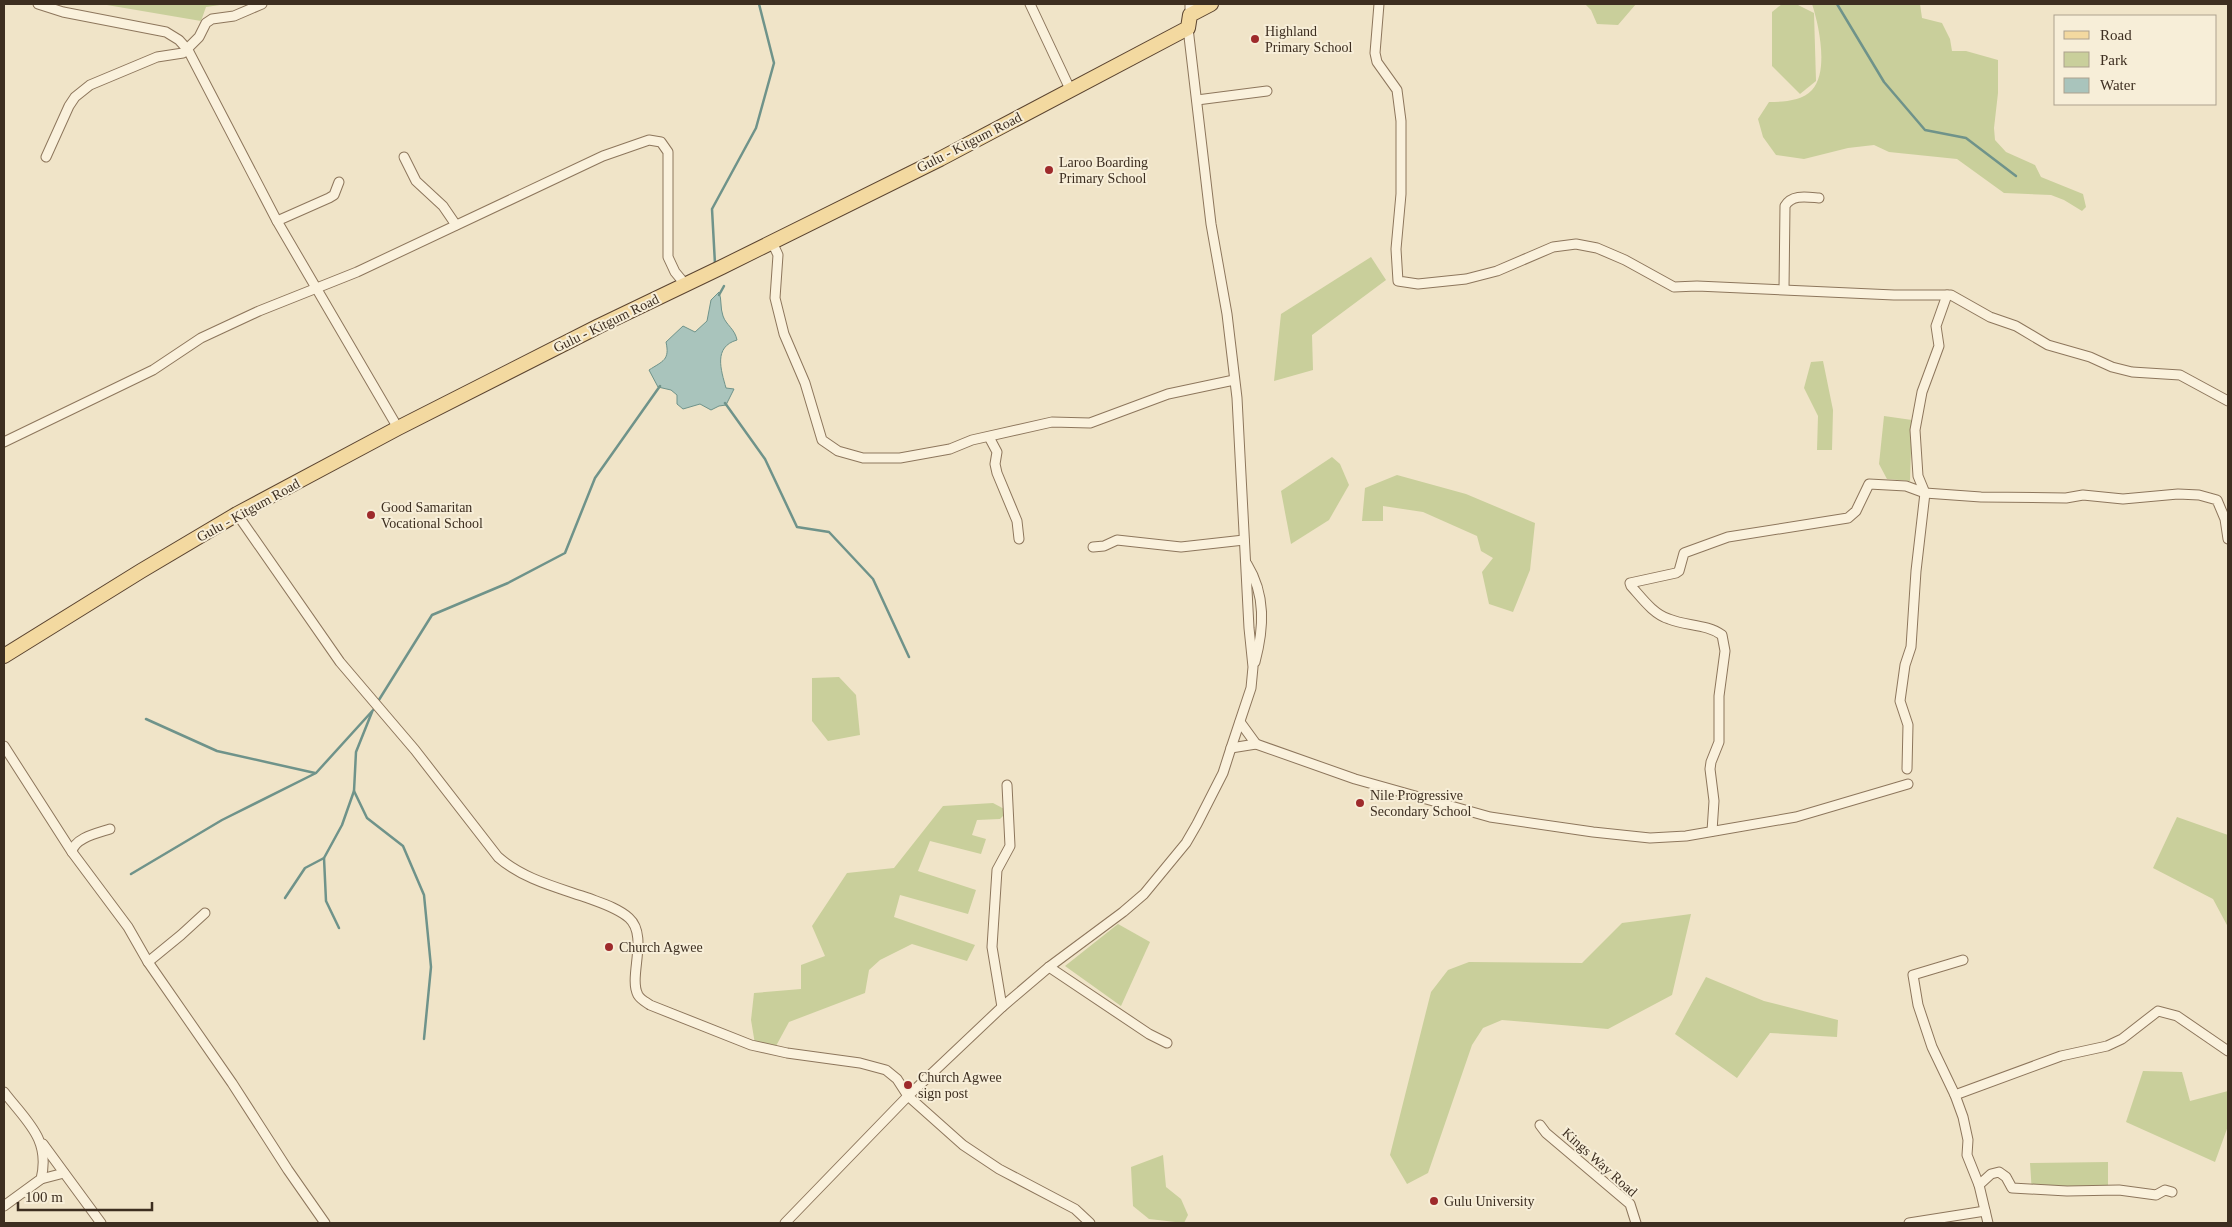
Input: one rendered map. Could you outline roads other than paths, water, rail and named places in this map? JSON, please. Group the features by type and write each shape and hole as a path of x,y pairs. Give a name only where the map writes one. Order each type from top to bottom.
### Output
{"main road":[{"name":"Gulu - Kitgum Road","path":"4,656 237,514 398,428 940,158 1070,89 1189,15 1211,4"}],"street":[{"path":"38,4 81,16 166,32 179,40 188,50 277,220 398,428"},
{"path":"46,157 69,106 83,91 111,75 136,64 157,57 183,53 199,37 206,23 212,19 234,16 262,4"},
{"path":"1030,4 1070,89"},
{"path":"1379,4 1375,53 1381,70 1397,90 1401,121 1401,203 1396,249 1398,281 1418,284 1466,279 1497,272 1553,247 1576,244 1597,248 1625,260 1674,287 1697,286 1947,295 1990,317 2016,326 2048,345 2132,372 2180,375 2228,401"},
{"path":"1189,15 1210,224 1226,314 1237,398 1249,628 1253,667"},
{"path":"1197,100 1267,91"},
{"path":"4,442 154,370 201,338 357,272 603,156 636,144 656,141 665,146 668,152 668,257 675,272 685,284"},
{"path":"404,157 416,181 443,206 456,225"},
{"path":"277,220 334,195 339,182"},
{"path":"1784,289 1785,206 1788,201 1795,197 1819,198"},
{"path":"772,242 778,255 775,298 784,334 805,383 822,440 829,446 863,458 900,458 950,449 972,440 1052,422 1090,423 1168,394 1234,380"},
{"path":"1907,769 1908,725 1900,701 1905,665 1911,647 1916,571 1925,493 1918,476 1915,430 1922,392 1939,346 1936,326 1947,295"},
{"path":"988,437 997,452 995,464 997,473 1017,521 1019,540"},
{"path":"1712,831 1714,801 1710,769 1719,742 1719,696 1725,651 1722,635 1702,627 1667,619 1654,611 1630,586 1630,582 1676,573 1679,571 1684,553 1728,537 1848,518 1856,511 1869,484 1906,486 1925,493 2025,498 2066,498 2083,495 2124,499 2178,494 2199,495 2217,500 2225,519 2228,539"},
{"path":"237,514 340,662 415,750 498,857 519,872 602,903 630,918 637,930 636,989 640,998 650,1005 751,1045 787,1053 860,1063 886,1070 897,1079 908,1096 963,1145 998,1169 1075,1209 1090,1223"},
{"path":"1093,547 1104,546 1117,540 1181,547 1244,540"},
{"path":"785,1223 908,1096 1002,1007 1049,967 1144,894 1186,843 1223,773 1251,688 1253,667 1261,634 1262,612 1256,578 1247,563"},
{"path":"1240,722 1256,744"},
{"path":"1231,748 1256,744 1355,779 1490,817 1650,838 1686,836 1796,817 1908,784"},
{"path":"4,746 72,852 128,926 148,962 325,1223"},
{"path":"1002,1007 992,947 997,870 1010,846 1007,785"},
{"path":"72,852 73,847 78,842 110,829"},
{"path":"148,962 205,912"},
{"path":"1964,960 1913,975 1920,1012 1938,1061 1955,1095 1968,1140 1967,1155 1979,1185 1988,1223"},
{"path":"1049,967 1149,1034 1168,1043"},
{"path":"1955,1095 2061,1056 2107,1046 2122,1039 2158,1011 2177,1016 2228,1051"},
{"path":"4,1092 101,1223"},
{"name":"Kings Way Road","path":"1540,1125 1546,1133 1630,1204 1636,1223"},
{"path":"41,1142 44,1160 41,1179"},
{"path":"1979,1185 1991,1174 1999,1172 2006,1177 2012,1188 2068,1191 2119,1190 2156,1195 2165,1190 2172,1192"},
{"path":"4,1206 41,1179 64,1173"},
{"path":"1910,1223 1985,1211"}],"water":[{"path":"719,292 723,316 737,340 729,343 724,348 721,360 726,388 734,389 726,405 711,410 700,404 683,409 677,404 677,395 671,390 658,387 649,370 664,359 667,353 666,342 683,326 695,332 707,321 711,300"}],"waterway":[{"path":"715,264 712,209 756,128 774,63 759,4"},
{"path":"1837,4 1884,82 1925,130 1966,138 2016,176"},
{"path":"719,295 724,286"},
{"path":"377,703 432,615 508,583 565,553 595,478 660,386"},
{"path":"725,403 765,459 797,527 829,532 873,579 909,657"},
{"path":"131,874 222,820 316,773 375,708"},
{"path":"372,712 356,752 354,791 367,818 403,846 424,895 431,967 424,1039"},
{"path":"146,719 217,751 315,773"},
{"path":"285,898 305,868 324,858 342,825 354,791"},
{"path":"324,858 326,901 339,928"}],"place":[{"name":"Highland Primary School","path":"1255,39"},
{"name":"Laroo Boarding Primary School","path":"1049,170"},
{"name":"Good Samaritan Vocational School","path":"371,515"},
{"name":"Nile Progressive Secondary School","path":"1360,803"},
{"name":"Church Agwee","path":"609,947"},
{"name":"Church Agwee sign post","path":"908,1085"},
{"name":"Gulu University","path":"1434,1201"}]}
